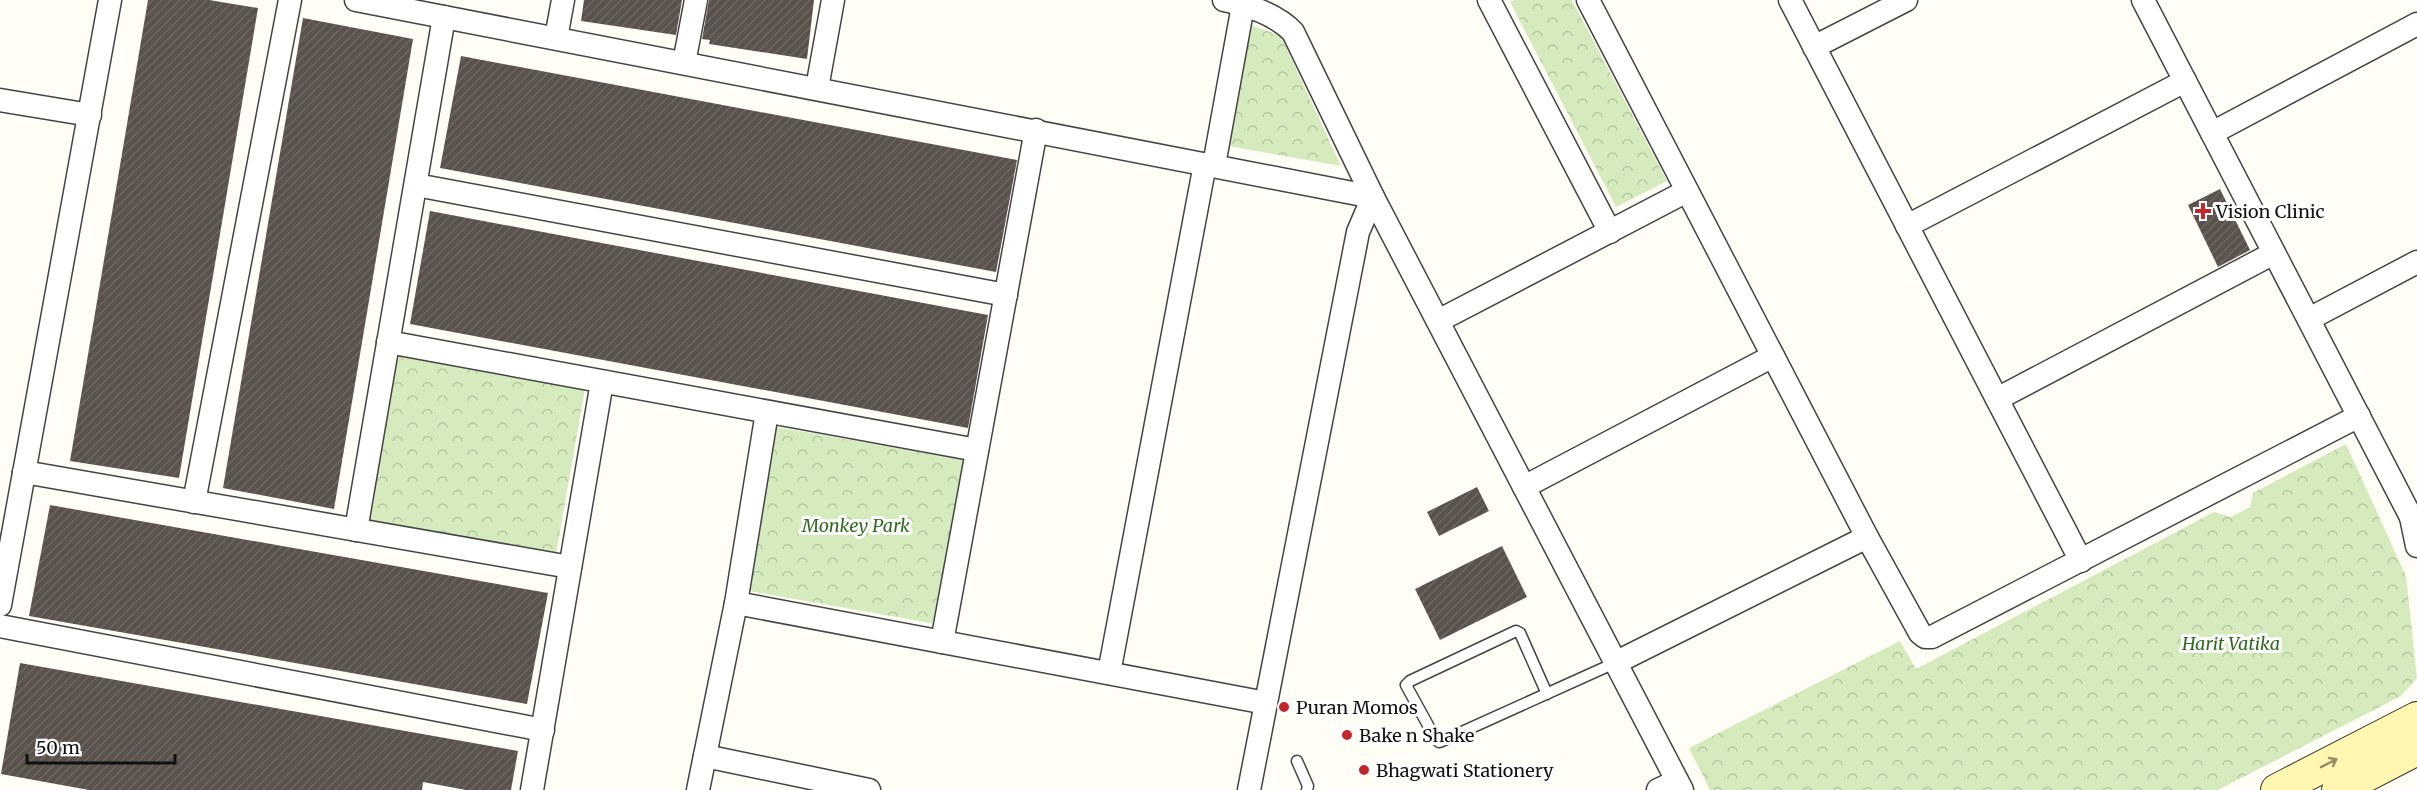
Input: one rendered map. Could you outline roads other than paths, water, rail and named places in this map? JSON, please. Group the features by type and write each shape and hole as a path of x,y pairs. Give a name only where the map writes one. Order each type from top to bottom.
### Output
{"main road":[{"path":"2277,790 2417,718"},
{"path":"2338,790 2415,754"}],"street":[{"path":"0,605 111,0"},
{"path":"194,502 290,0"},
{"path":"356,0 1373,196"},
{"path":"556,38 563,0"},
{"path":"684,63 696,0"},
{"path":"817,88 833,0"},
{"path":"1489,0 1610,232"},
{"path":"1588,0 1867,537 1920,633 1925,638 1932,637 2081,561 2358,416"},
{"path":"1790,0 2081,561"},
{"path":"1814,47 1906,0"},
{"path":"2143,0 2414,520 2417,546"},
{"path":"1109,673 1209,164 1237,1 1283,23 1293,32 1373,196 1617,662 1672,787"},
{"path":"356,530 444,17"},
{"path":"2212,133 2417,24"},
{"path":"1907,226 2185,81"},
{"path":"0,100 90,115"},
{"path":"942,642 1036,130"},
{"path":"416,185 1005,295"},
{"path":"1438,321 1687,191"},
{"path":"1249,790 1358,231 1373,196"},
{"path":"1997,399 2274,253"},
{"path":"2308,319 2417,262"},
{"path":"388,342 977,450"},
{"path":"1524,487 1773,356"},
{"path":"532,790 602,381"},
{"path":"698,790 736,603 767,412"},
{"path":"24,472 570,567"},
{"path":"1617,662 1867,537"},
{"path":"736,603 1266,703"},
{"path":"0,626 543,730"},
{"path":"705,756 869,790"}],"lane":[{"path":"1547,694 1520,633 1516,631 1410,681 1406,685 1439,742 1547,694 1617,662"},
{"path":"1297,761 1308,786 1307,790"}],"place":[{"name":"Vision Clinic","path":"2203,211"},
{"name":"Puran Momos","path":"1284,707"},
{"name":"Bake n Shake","path":"1347,735"},
{"name":"Bhagwati Stationery","path":"1364,770"}],"park label":[{"name":"Monkey Park","path":"856,525"},
{"name":"Harit Vatika","path":"2231,643"}]}
